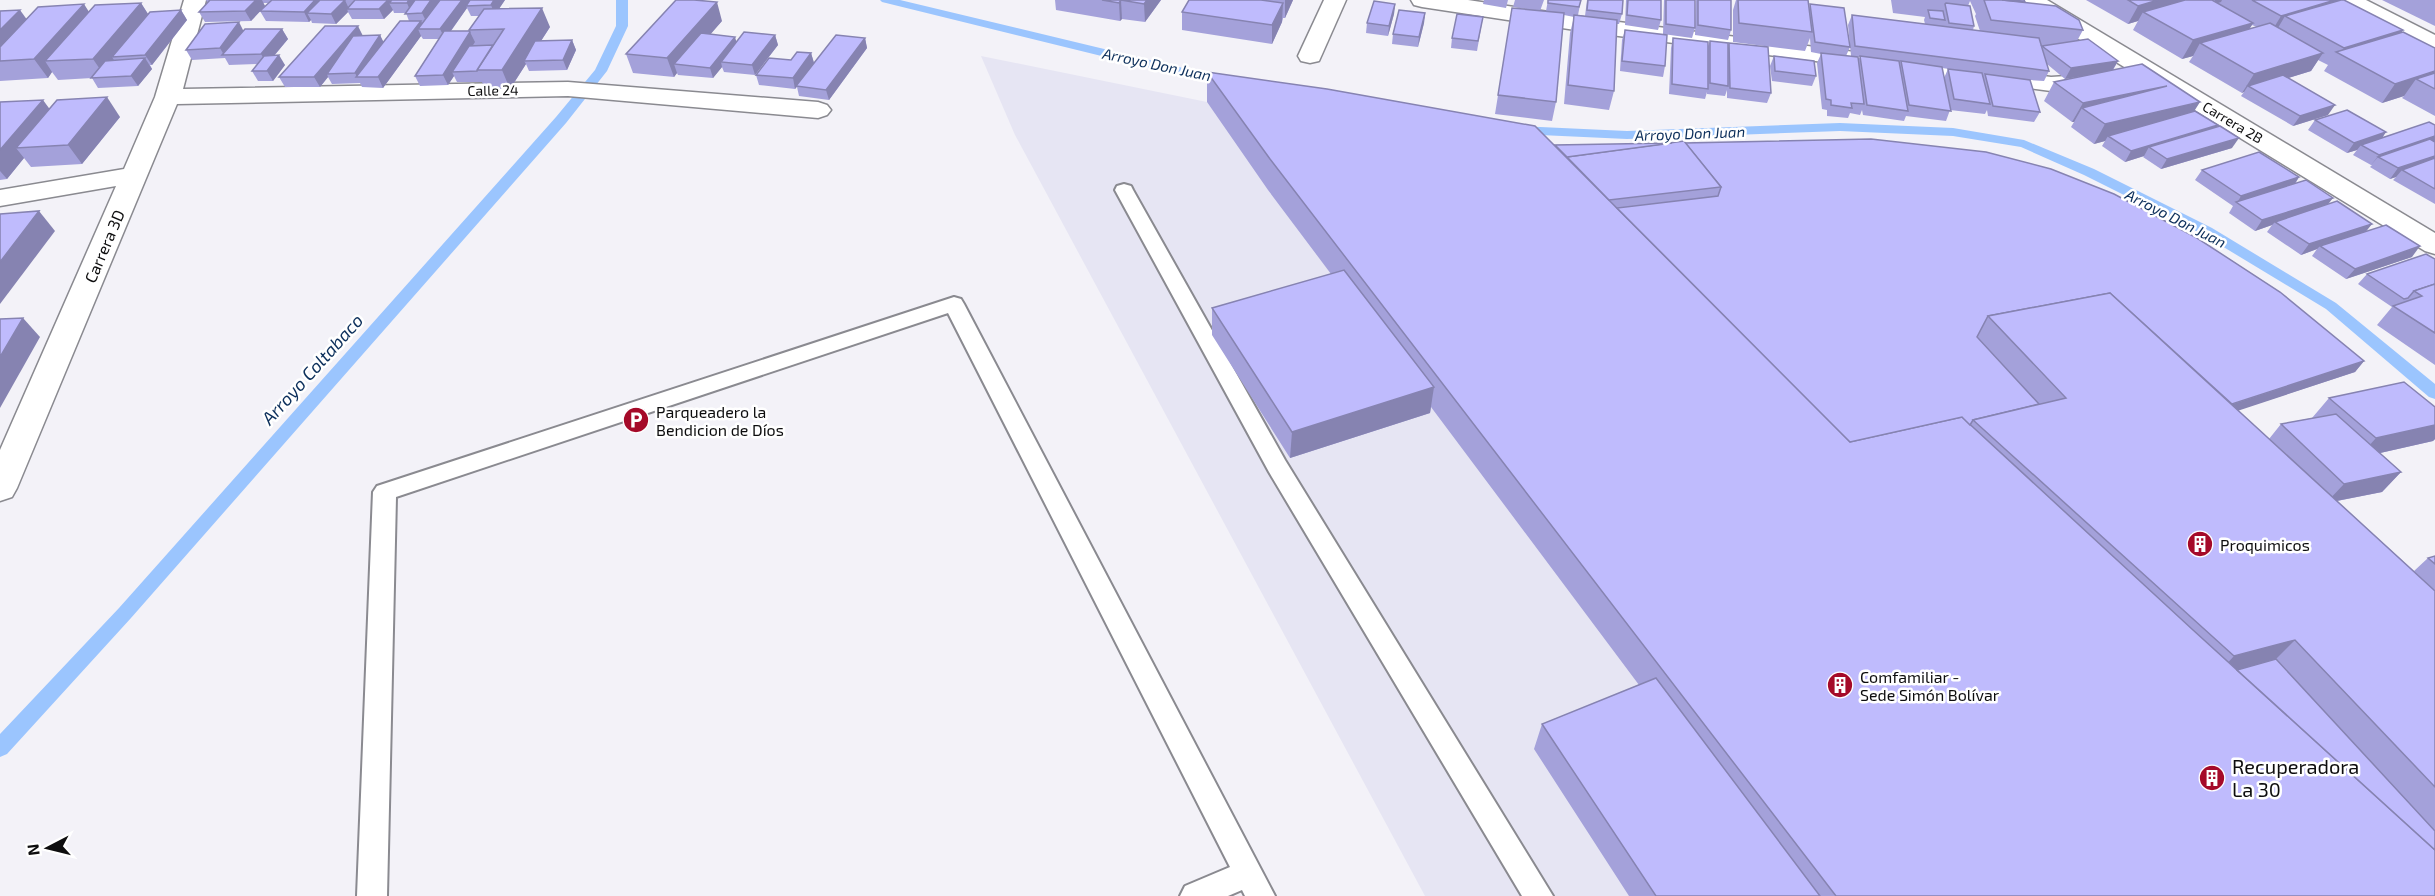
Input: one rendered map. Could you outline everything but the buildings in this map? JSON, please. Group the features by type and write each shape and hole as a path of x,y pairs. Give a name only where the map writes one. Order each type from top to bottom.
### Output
{"street":[{"name":"Carrera 3D","path":"0,488 168,97 195,0"},
{"path":"1310,56 1335,0"},
{"path":"1422,0 1606,28 2051,84 2074,84 2154,74"},
{"name":"Carrera 2B","path":"2031,0 2435,245"},
{"path":"2348,0 2435,44"},
{"name":"Calle 24","path":"168,97 568,89 818,110"},
{"path":"0,198 134,175"}],"lane":[{"path":"1124,190 1277,466 1538,896"},
{"path":"372,896 385,492 954,304 1254,884 1195,896"}],"shaded area":[{"path":"981,56 1207,102 1798,896 1425,896 1015,135"}],"waterway":[{"name":"Arroyo Coltabaco","path":"0,748 125,613 561,120 601,71 622,26 622,0"},
{"name":"Arroyo Don Juan","path":"886,0 1183,72 1228,79"},
{"name":"Arroyo Don Juan","path":"1520,130 1627,135 1840,127 1953,132 2024,144 2089,172 2207,231 2331,306 2435,393"}],"place":[{"name":"Parqueadero la Bendicion de Díos","path":"636,420"},
{"name":"Proquimicos","path":"2200,544"},
{"name":"Comfamiliar - Sede Simón Bolívar","path":"1840,685"},
{"name":"Recuperadora La 30","path":"2212,778"}]}
